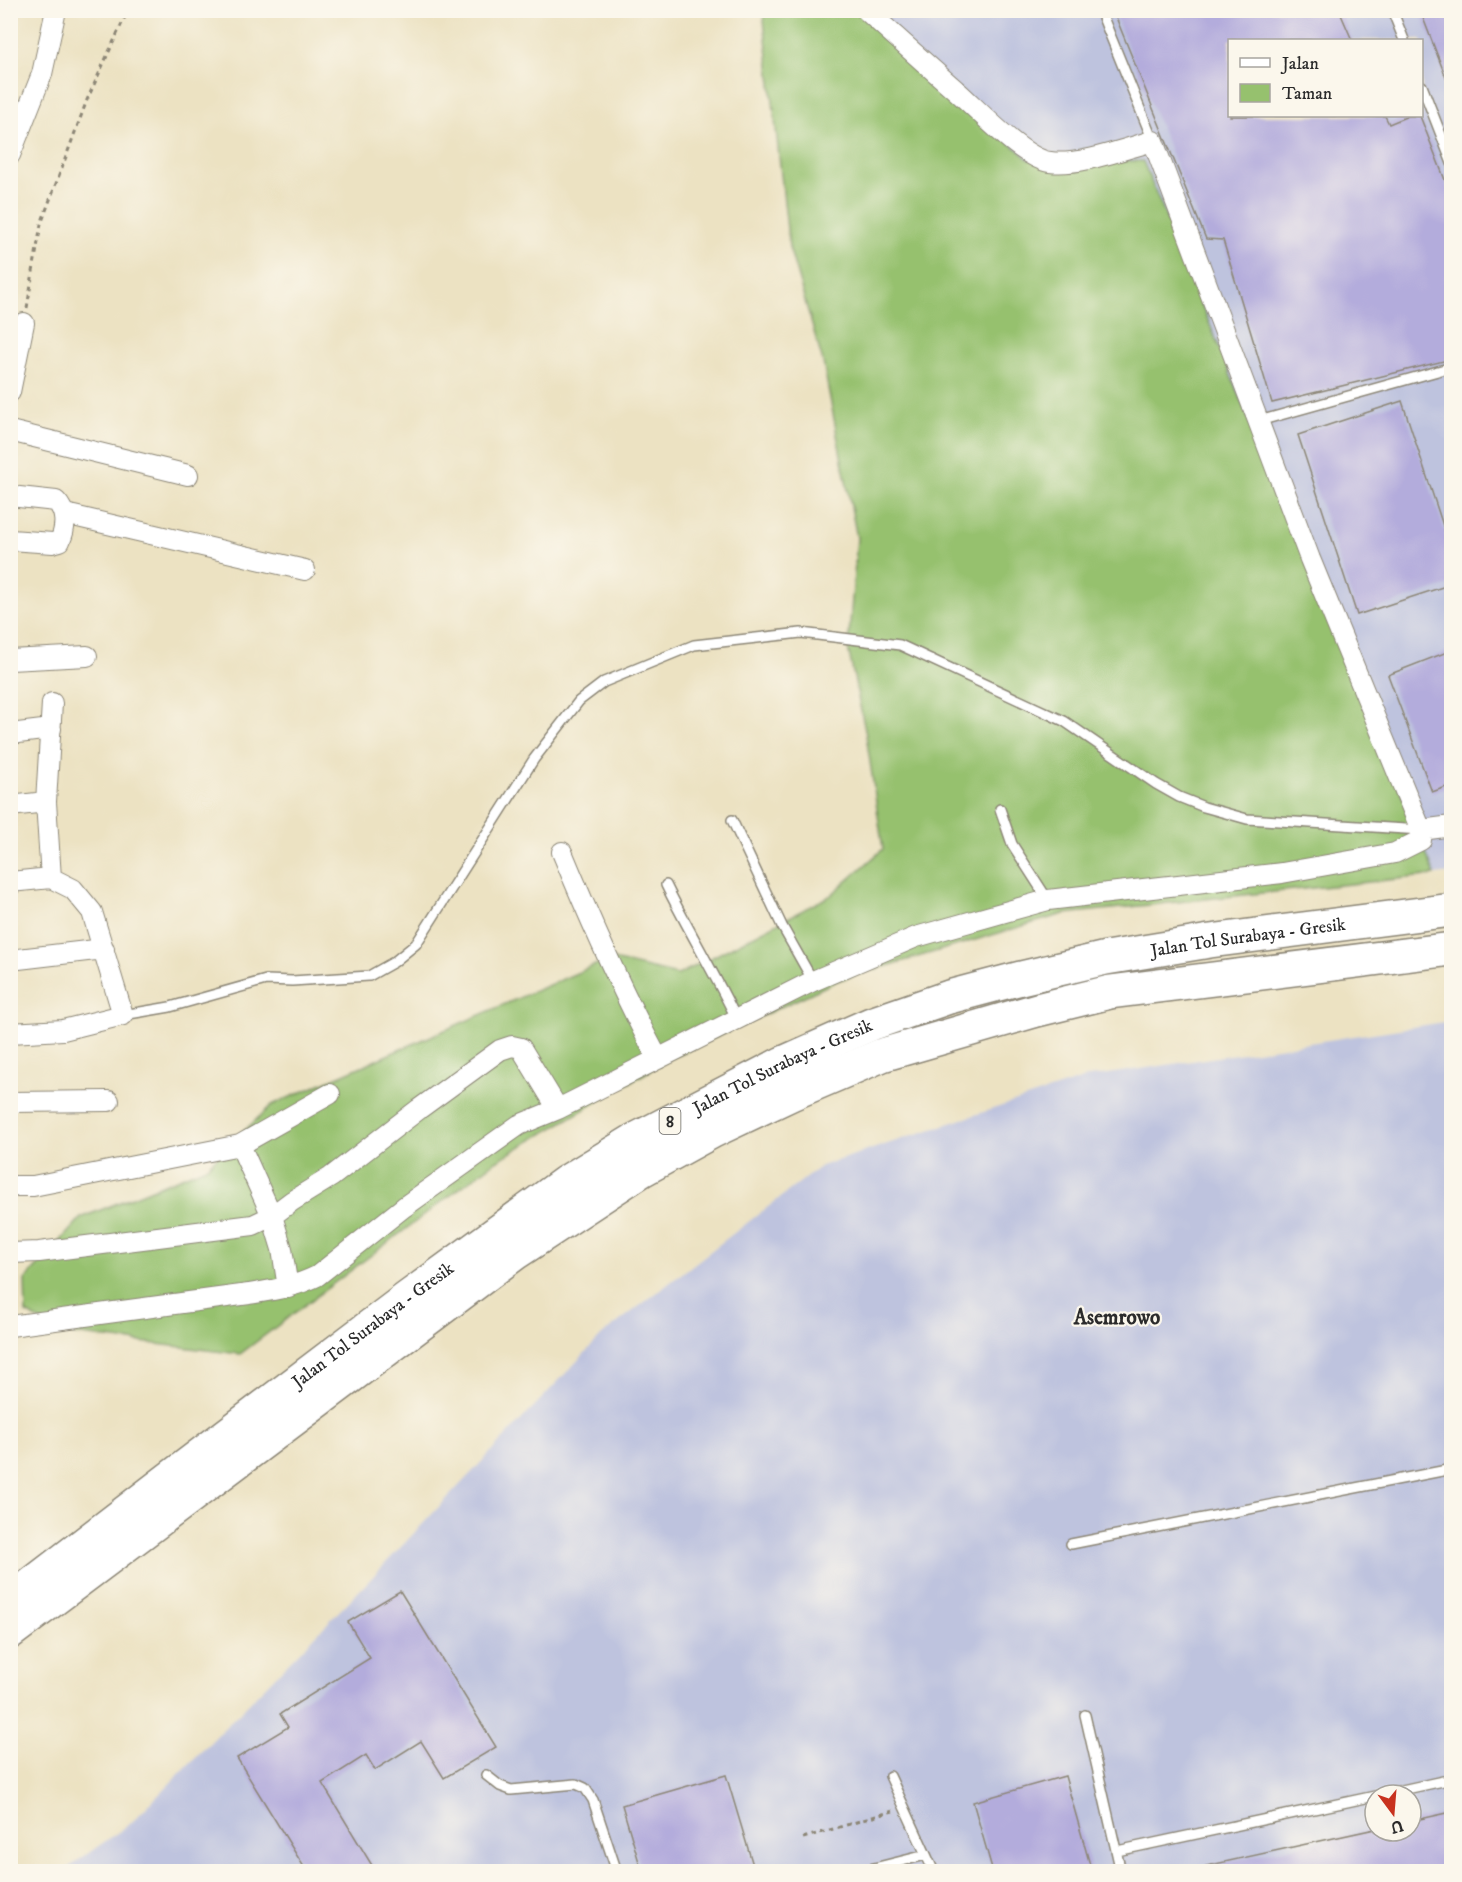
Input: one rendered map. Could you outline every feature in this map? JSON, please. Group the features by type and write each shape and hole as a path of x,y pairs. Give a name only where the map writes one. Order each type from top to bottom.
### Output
{"highway":[{"name":"Jalan Tol Surabaya - Gresik","path":"10,1601 406,1299 566,1182 633,1141 783,1063 871,1024 949,997 1085,963 1210,941 1452,910"},
{"name":"Jalan Tol Surabaya - Gresik","path":"10,1632 513,1254 642,1170 713,1131 772,1103 882,1055 1025,1013 1110,992 1452,949"}],"street":[{"path":"10,155 42,74 56,10"},
{"path":"10,1326 288,1288 317,1276 404,1207 519,1125 558,1109 813,981 916,938 1048,900 1282,873 1395,853 1421,840 1421,830 1310,559 1153,141 1083,159 1052,163 1041,161 1002,132 866,10"},
{"path":"10,392 24,323"},
{"path":"10,431 188,475"},
{"path":"10,496 56,501 62,506 65,514 63,536 60,541 53,543 10,540"},
{"path":"65,514 305,570"},
{"path":"10,660 87,656"},
{"path":"51,878 46,802 52,703"},
{"path":"10,734 51,729"},
{"path":"10,806 46,802"},
{"path":"1421,830 1452,826"},
{"path":"562,852 594,929 658,1059"},
{"path":"10,882 51,878 73,889 92,912 123,1015 63,1030 10,1033"},
{"path":"10,960 104,950"},
{"path":"10,1253 39,1252 253,1225 272,1216 331,1177 500,1050 512,1046 521,1048 558,1109"},
{"path":"10,1186 33,1186 240,1145 330,1094"},
{"path":"10,1102 109,1101"},
{"path":"240,1145 272,1216 282,1249 288,1288"}],"lane":[{"path":"1100,10 1153,141"},
{"path":"1392,10 1404,39"},
{"path":"1423,89 1452,163"},
{"path":"1259,421 1452,367"},
{"path":"123,1015 170,1007 267,980 292,981 369,976 394,962 416,944 534,759 579,701 603,682 694,645 801,633 900,645 1064,721 1156,784 1204,807 1247,819 1421,830"},
{"path":"1000,809 1012,844 1048,900"},
{"path":"732,820 782,926 813,981"},
{"path":"666,885 683,921 720,983 736,1020"},
{"path":"1071,1544 1452,1469"},
{"path":"1085,1715 1121,1872"},
{"path":"486,1775 511,1791 576,1784 585,1788 595,1805 617,1872"},
{"path":"890,1776 934,1872"},
{"path":"1423,1785 1452,1779"},
{"path":"1117,1851 1363,1798"},
{"path":"866,1870 926,1855"}],"path":[{"path":"24,323 41,224 87,100 128,10"},
{"path":"803,1838 904,1807"}],"shaded area":[{"path":"868,11 1451,11 1451,873 1435,875 1143,161 1028,159"},
{"path":"1451,1021 1451,1871 62,1872 131,1823 364,1586 602,1335 821,1166 1089,1077"}],"green space":[{"path":"763,11 868,11 1028,159 1143,161 1435,875 1064,914 839,980 673,1057 496,1161 240,1354 64,1333 26,1313 25,1280 81,1218 206,1167 272,1105 609,959 678,975 830,896 883,849 866,735 848,648 857,538 823,362 789,247"}],"building":[{"path":"1113,10 1339,10 1352,39 1228,39 1228,117 1386,117 1389,124 1406,117 1420,117 1452,198 1452,359 1272,403 1223,240 1206,239"},
{"path":"1420,10 1452,10 1452,87 1450,88"},
{"path":"1402,401 1452,553 1452,584 1357,615 1298,435"},
{"path":"1452,650 1452,785 1432,792 1388,675"},
{"path":"400,1591 496,1747 444,1778 421,1741 375,1770 366,1755 322,1783 376,1872 307,1872 237,1758 288,1727 280,1714 370,1658 348,1622"},
{"path":"726,1775 755,1872 642,1872 622,1805"},
{"path":"1065,1776 1092,1872 993,1872 973,1802"},
{"path":"1452,1812 1452,1872 1207,1872 1206,1866 1363,1832 1363,1843 1423,1843 1423,1818"}],"district":[{"name":"Asemrowo","path":"1117,1317"}]}
